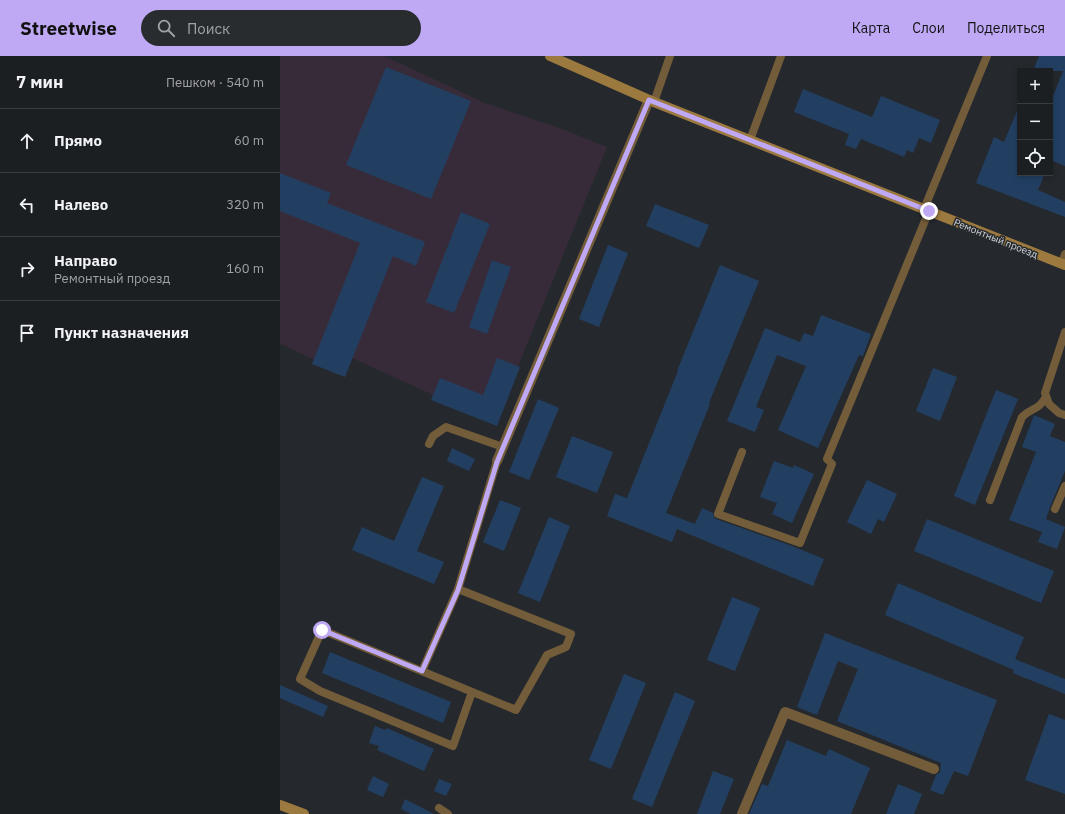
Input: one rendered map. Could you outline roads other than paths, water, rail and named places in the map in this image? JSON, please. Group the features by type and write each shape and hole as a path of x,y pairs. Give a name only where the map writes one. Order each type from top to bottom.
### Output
{"street":[{"name":"Ремонтный проезд","path":"550,56 652,101 926,210 1064,261"},
{"path":"497,462 652,101"},
{"path":"742,814 785,712 934,769"},
{"path":"280,805 304,814"}],"lane":[{"path":"652,101 670,56"},
{"path":"750,140 781,56"},
{"path":"742,452 718,514 800,543 832,464 827,459 987,56"},
{"path":"1065,332 1045,393 1049,404 1059,413 1065,415"},
{"path":"990,500 1022,417 1028,412 1042,405 1046,397"},
{"path":"429,444 433,436 446,427 503,447"},
{"path":"422,671 458,590 497,462"},
{"path":"1055,509 1065,486"},
{"path":"458,590 570,634 566,647 547,655 516,710 322,630 300,679 320,691 453,746 472,692"},
{"path":"439,808 448,814"}]}
